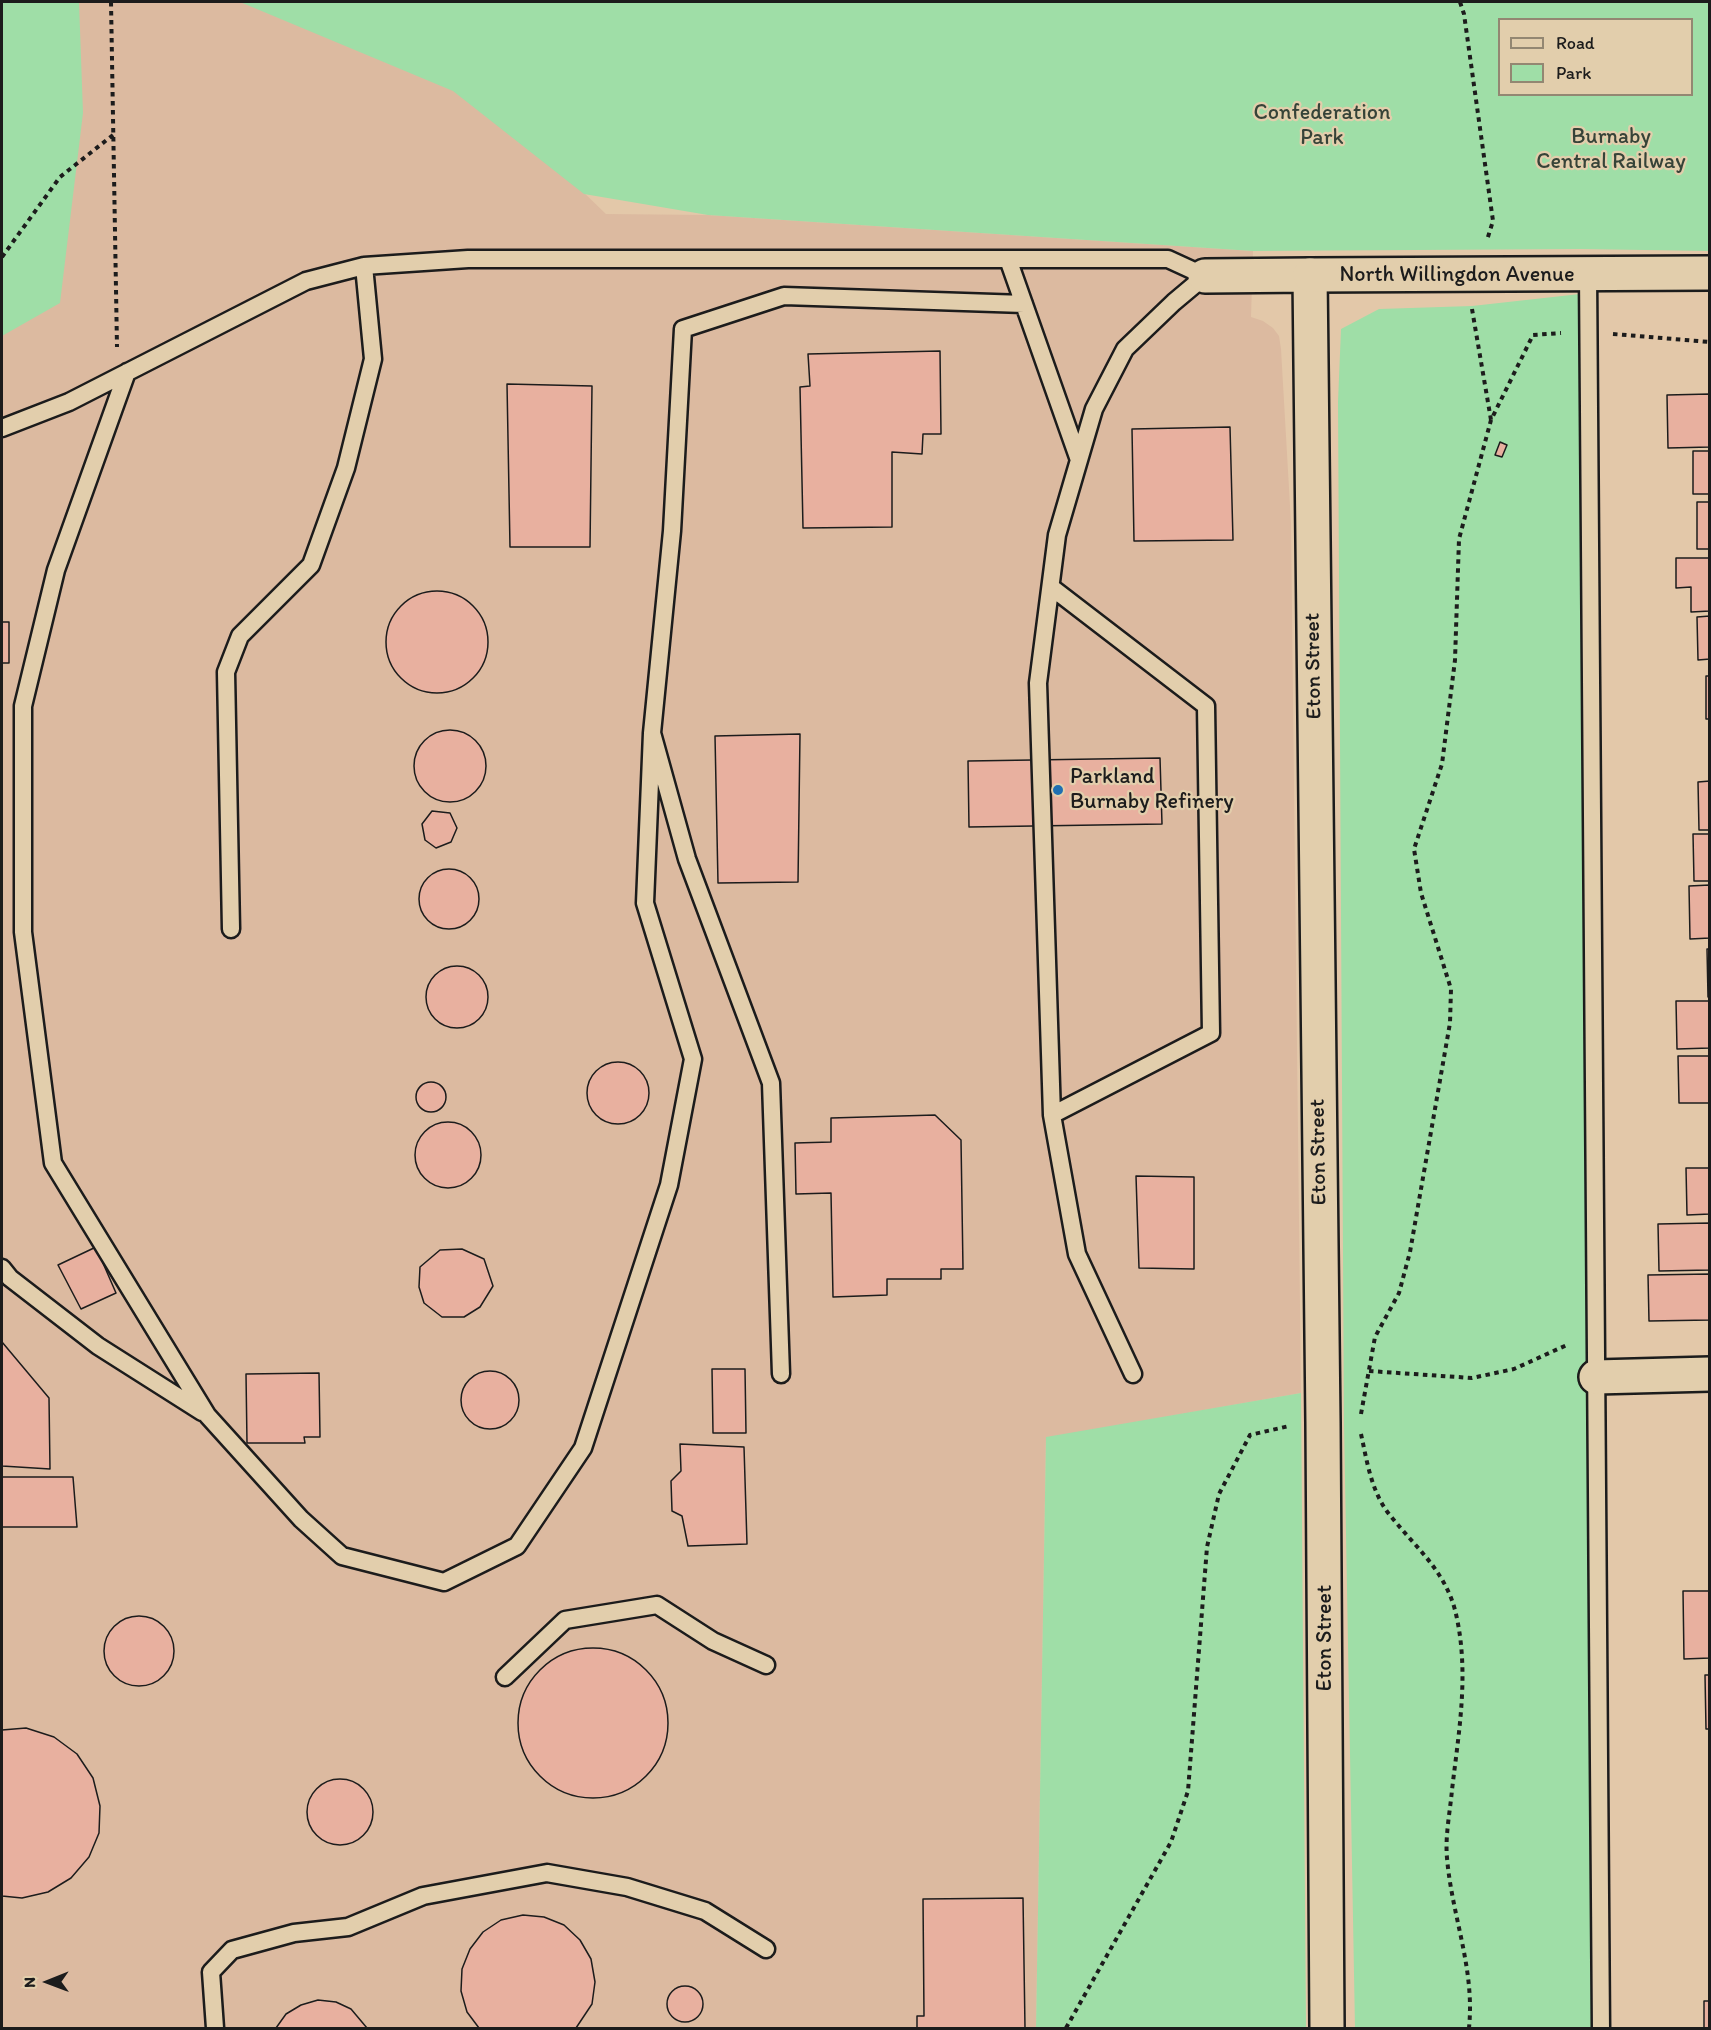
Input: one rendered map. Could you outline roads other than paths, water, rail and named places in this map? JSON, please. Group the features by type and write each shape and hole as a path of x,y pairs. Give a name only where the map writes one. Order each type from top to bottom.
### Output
{"street":[{"name":"North Willingdon Avenue","path":"1206,276 1710,273"},
{"name":"Eton Street","path":"1310,275 1323,1424 1327,2028"},
{"path":"1596,1377 1710,1374"}],"lane":[{"path":"2,428 69,402 306,281 364,266 468,259 1168,259 1206,276 1174,302 1125,349 1094,409 1057,535 1038,683 1052,1115 1077,1254 1133,1374"},
{"path":"1008,259 1079,460"},
{"path":"231,929 226,672 240,636 311,565 346,468 373,359 364,266"},
{"path":"1588,274 1601,2028"},
{"path":"122,375 56,570 23,706 23,932 53,1163 207,1415 301,1519 342,1556 444,1582 517,1546 583,1448 669,1185 693,1059 645,903 652,733 672,531 683,329 784,296 1024,304"},
{"path":"1051,587 1206,706 1211,1033 1052,1115"},
{"path":"652,733 687,859 771,1083 781,1374"},
{"path":"2,1268 10,1278 98,1346 207,1415"},
{"path":"505,1677 566,1620 657,1605 713,1641 766,1665"},
{"path":"215,2028 211,1972 232,1950 294,1934 348,1927 423,1896 547,1873 627,1887 705,1911 766,1949"}],"place":[{"name":"Parkland Burnaby Refinery","path":"1058,790"}],"park label":[{"name":"Confederation Park","path":"1322,126"},
{"name":"Burnaby Central Railway","path":"1611,150"}]}
